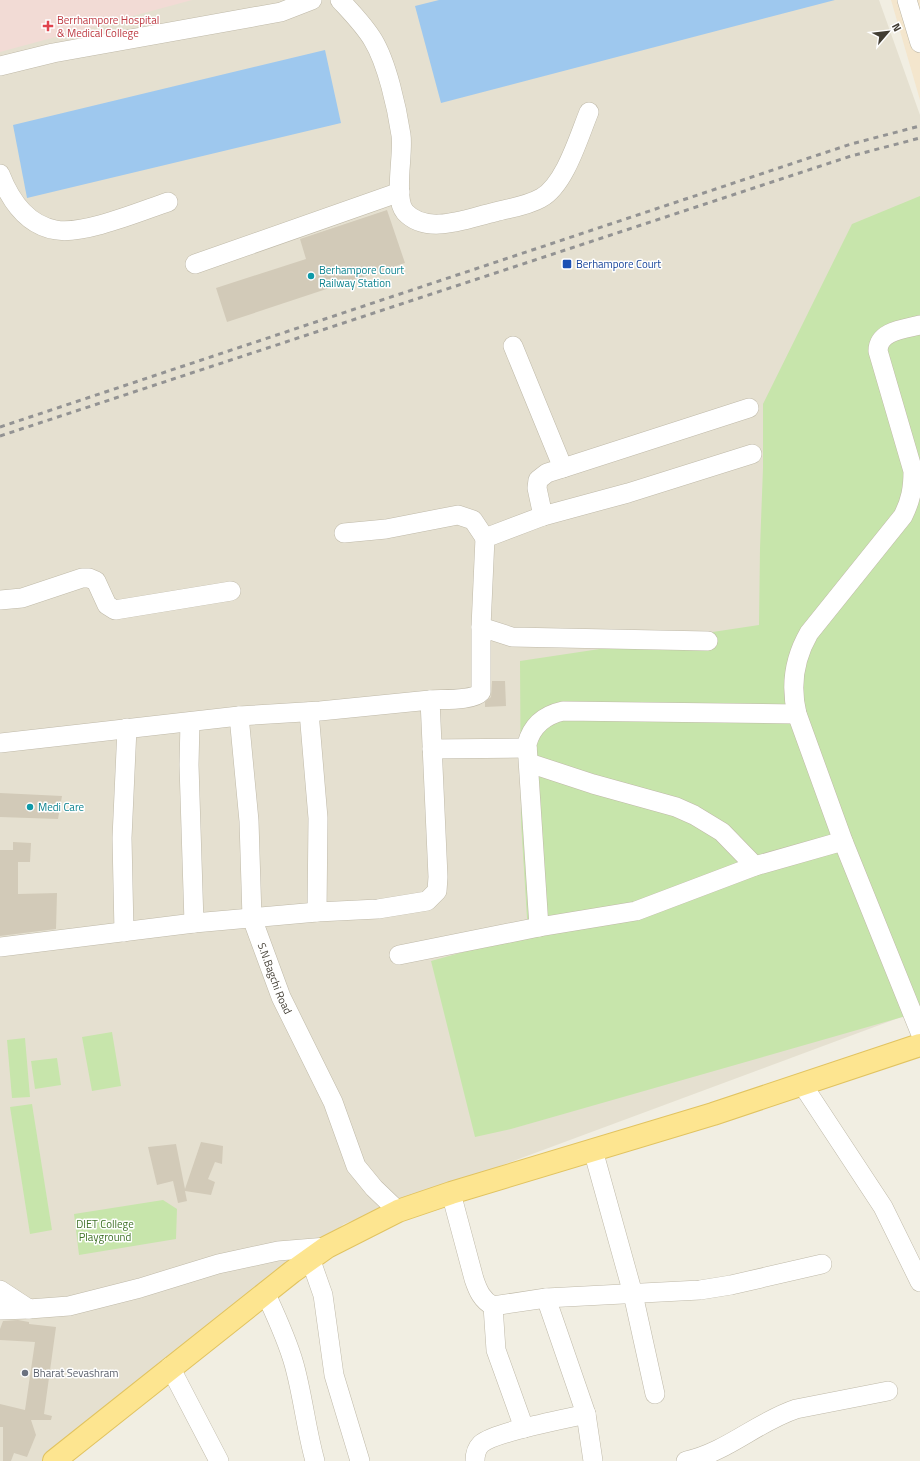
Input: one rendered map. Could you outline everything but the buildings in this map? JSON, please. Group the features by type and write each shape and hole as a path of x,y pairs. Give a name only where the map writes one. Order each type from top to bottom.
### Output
{"main road":[{"path":"54,1461 170,1367 319,1252 398,1212 451,1193 713,1114 920,1045"}],"street":[{"path":"0,66 53,53 281,12 312,0"},
{"path":"340,0 362,24 374,41 392,90 402,136 400,192 405,212 423,223 437,225 522,206 541,198 557,182 566,166 589,112"},
{"path":"907,0 920,43"},
{"path":"0,174 8,194 26,216 56,230 91,227 168,202"},
{"path":"195,264 400,192"},
{"path":"920,325 891,333 881,338 878,344 878,351 916,477 909,504 903,516 809,633 801,647 795,664 793,697 797,714 843,841 920,1032"},
{"path":"514,346 563,468"},
{"path":"544,516 537,488 538,480 547,473 749,408"},
{"path":"485,538 544,516 628,493 752,454"},
{"path":"0,743 239,716 309,712 430,700 468,698 481,692 481,627 485,538 473,520 458,515 386,529 344,533"},
{"path":"0,600 22,598 82,578 89,578 96,581 107,605 116,610 231,591"},
{"path":"481,627 512,637 708,641"},
{"path":"0,947 194,923 317,912 378,909 427,901 433,897 437,891 438,877 430,700"},
{"path":"539,927 528,755 529,734 535,726 552,713 563,711 797,714"},
{"path":"309,712 318,818 317,912"},
{"name":"S.N.Bagchi Road","path":"239,716 249,821 252,918 282,997 333,1102 356,1166 374,1188 398,1212"},
{"path":"190,722 188,765 194,923"},
{"path":"124,932 122,838 127,728"},
{"path":"432,749 528,755 593,784 676,807 694,814 722,832 755,866"},
{"path":"399,955 539,927 636,910 755,866 843,841"},
{"path":"802,1084 883,1207 920,1282"},
{"path":"593,1150 633,1294 655,1394"},
{"path":"451,1193 479,1293 486,1302 494,1306 546,1298 633,1294 731,1286 822,1264"},
{"path":"0,1310 55,1308 77,1305 218,1264 278,1251 319,1252 323,1295 334,1375 360,1461"},
{"path":"0,1290 29,1309"},
{"path":"266,1292 283,1332 294,1366 303,1415 315,1461"},
{"path":"546,1298 586,1414 593,1461"},
{"path":"494,1306 496,1350 524,1428"},
{"path":"170,1367 219,1461"},
{"path":"686,1461 711,1454 782,1414 796,1409 888,1391"},
{"path":"475,1461 476,1450 484,1442 524,1428 586,1414"}],"shaded area":[{"path":"0,0 879,0 920,115 920,1010 344,1224 43,1461 0,1461"},
{"name":"Berrhampore Hospital & Medical College","path":"0,0 192,0 0,52"},
{"path":"891,0 920,0 920,100"}],"green space":[{"path":"920,196 920,1012 511,1129 475,1137 431,961 528,934 521,822 520,661 759,625 763,404 852,224"},
{"path":"112,1032 121,1086 92,1091 82,1037"},
{"path":"25,1038 30,1097 12,1098 7,1040"},
{"path":"57,1058 61,1085 35,1089 31,1061"},
{"path":"32,1104 52,1230 30,1234 10,1107"},
{"name":"DIET College Playground","path":"163,1200 177,1209 176,1239 79,1255 74,1214"}],"water":[{"path":"439,0 835,0 441,103 415,6"},
{"path":"325,50 341,123 27,198 13,125"}],"railway":[{"path":"0,427 851,144 920,126"},
{"path":"0,436 851,156 920,138"}],"place":[{"name":"Berrhampore Hospital & Medical College","path":"48,26"},
{"name":"Berhampore Court","path":"567,264"},
{"name":"Berhampore Court Railway Station","path":"311,276"},
{"name":"Medi Care","path":"30,807"},
{"name":"Bharat Sevashram","path":"25,1373"}]}
